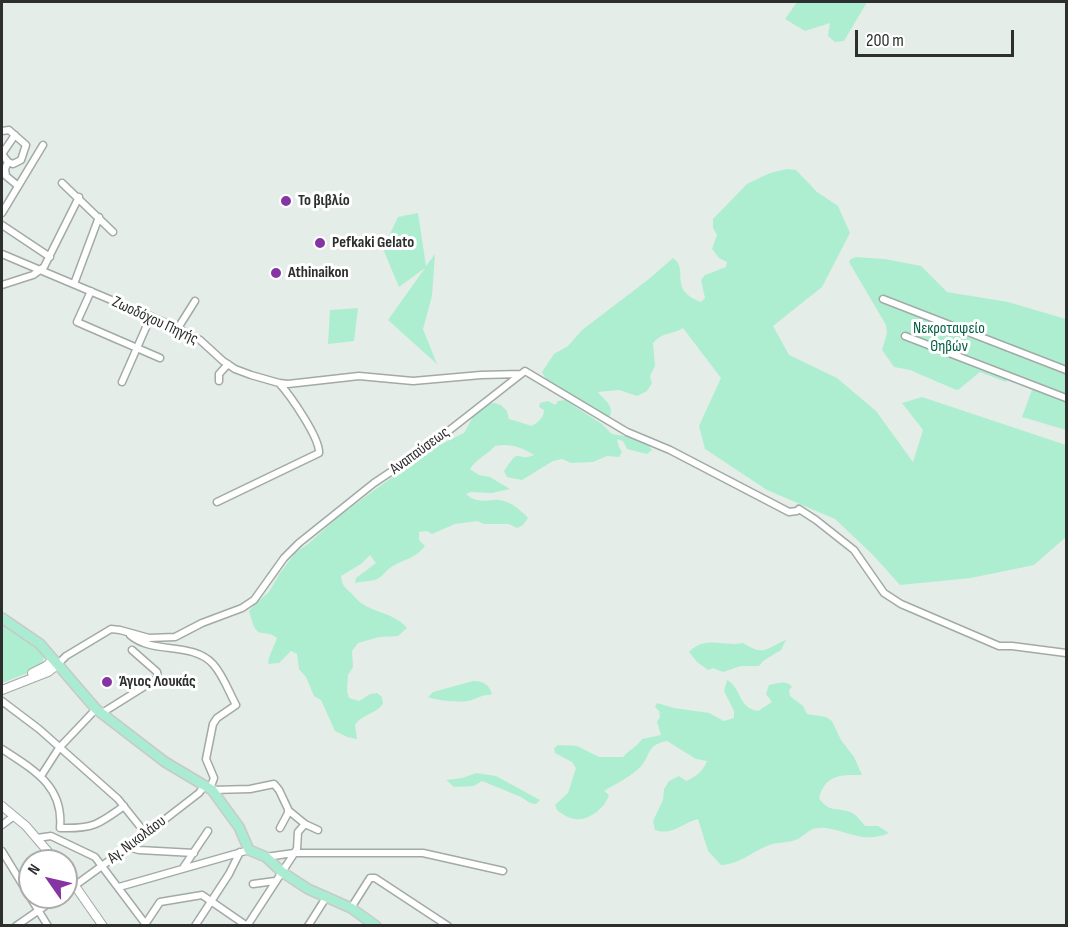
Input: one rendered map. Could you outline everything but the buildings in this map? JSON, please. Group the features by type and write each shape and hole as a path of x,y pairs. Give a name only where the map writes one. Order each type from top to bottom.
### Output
{"main road":[{"path":"2,618 40,644 99,711 165,762 209,788 239,827 244,851 266,857 282,872 308,888 351,908 376,925"}],"street":[{"path":"2,131 9,130 15,135 26,146 21,160 13,164 8,162 2,154 15,135"},
{"path":"2,213 43,145"},
{"path":"8,162 5,169 6,176 17,185"},
{"path":"62,183 113,232"},
{"path":"2,285 26,278 41,270 50,257 79,197"},
{"path":"74,284 99,217"},
{"path":"2,225 50,257"},
{"name":"Ζωοδόχου Πηγής","path":"2,254 178,328 200,340 228,364 251,375 279,383 358,376 413,381 521,374"},
{"path":"91,291 77,322 160,358"},
{"path":"884,299 1066,370"},
{"path":"178,328 195,301"},
{"path":"122,382 151,316"},
{"path":"905,336 1066,398"},
{"path":"219,381 219,374 228,364"},
{"path":"521,374 525,371 627,432 670,450 789,512 799,509 854,550 884,593 901,604 999,646 1066,653"},
{"name":"Αναπαύσεως","path":"55,662 111,629 149,638 175,637 202,623 242,608 254,600 284,558 299,543 357,496 428,447 521,374"},
{"path":"501,375 504,381 503,388"},
{"path":"218,502 319,453 317,443 302,415 279,383"},
{"path":"128,632 137,640 149,645 185,650 207,659 216,668 236,705 217,718 213,724 206,759 214,778 209,788 250,789 274,784 288,810 318,830"},
{"path":"41,776 59,747 99,711 158,678 157,672 132,650"},
{"path":"2,684 55,662"},
{"path":"2,690 48,672 55,662"},
{"path":"2,702 59,747 124,806 146,834"},
{"path":"2,749 41,776 51,788 61,817 60,828 56,834 37,838"},
{"name":"Αγ. Νικολάου","path":"78,884 199,793 209,788"},
{"path":"2,806 46,849"},
{"path":"60,828 82,829 100,824 124,806"},
{"path":"280,828 288,810"},
{"path":"2,825 14,816"},
{"path":"51,836 60,842 92,854 147,924 160,902 202,895 247,925 297,849 298,832 316,819"},
{"path":"183,869 208,831"},
{"path":"128,847 139,850 194,853"},
{"path":"2,851 18,877"},
{"path":"119,887 244,851"},
{"path":"195,926 244,851"},
{"path":"266,857 294,853 423,853 503,871"},
{"path":"351,908 370,878 375,878 448,926"},
{"path":"253,884 275,881"},
{"path":"78,888 103,926"},
{"path":"308,926 327,896"},
{"path":"16,926 38,910 48,926"}],"green space":[{"path":"797,2 867,2 844,41 835,42 828,36 830,23 805,31 785,19"},
{"path":"787,169 796,170 817,192 838,206 850,233 822,287 773,326 789,355 837,378 876,411 913,462 923,430 902,403 922,397 1066,445 1066,537 1034,565 971,578 900,585 873,555 835,519 767,490 705,449 699,426 721,378 683,328 660,337 653,343 655,366 650,376 652,383 647,391 637,396 619,390 598,392 610,406 610,417 562,391 553,385 542,372 554,354 568,346 582,330 673,258 680,268 682,286 685,291 701,302 705,298 701,280 705,275 726,267 727,262 719,258 712,249 717,235 713,228 713,219 747,184 770,173"},
{"path":"418,213 426,266 435,254 432,296 423,329 437,364 388,320 425,268 399,287 383,249 398,217"},
{"name":"Νεκροταφείο Θηβών","path":"856,257 885,259 921,266 947,292 1008,302 1066,319 1066,430 1022,417 1033,387 1009,378 1006,382 980,372 958,390 910,370 894,367 882,350 887,333 886,325 849,262"},
{"path":"358,308 354,341 328,344 330,310"},
{"path":"565,400 602,424 612,434 631,437 648,444 652,450 647,454 627,449 623,441 617,439 622,452 619,457 607,456 593,462 571,463 562,459 553,461 522,480 507,477 504,471 516,456 534,455 515,446 495,446 470,469 510,489 492,493 471,492 466,494 475,500 499,500 512,505 528,518 523,525 517,528 509,524 484,524 477,521 455,524 432,534 427,531 419,532 419,540 425,546 422,550 390,568 377,579 355,583 356,578 376,563 370,555 361,564 341,576 344,586 360,602 394,618 407,628 398,636 379,637 358,643 352,651 353,667 348,675 349,698 359,701 370,694 377,693 382,697 383,704 377,710 361,718 355,725 357,739 335,731 321,700 314,696 306,677 299,669 297,654 291,651 279,663 268,664 277,638 271,634 259,632 253,625 249,611 269,592 296,552 338,517 433,448 464,433 474,415 485,405 494,403 501,405 507,411 509,419 532,426 543,415 544,410 539,407 540,403 548,401 555,405 558,401"},
{"path":"2,623 39,648 44,656 42,665 35,670 2,683"},
{"path":"786,640 781,650 759,666 741,666 723,672 713,668 708,670 689,652 695,647 708,643 743,643 756,650 765,650"},
{"path":"727,680 732,683 747,706 758,711 772,702 766,694 769,685 787,683 792,687 789,690 790,696 803,706 807,714 826,717 832,721 862,775 835,777 826,784 819,798 830,808 852,813 865,826 878,826 889,833 878,837 867,837 830,829 813,829 794,841 771,844 739,860 721,865 708,851 698,819 672,830 655,830 653,821 669,781 679,776 686,781 696,776 707,761 696,759 667,741 651,749 642,765 633,773 604,791 609,795 607,800 591,816 575,819 557,810 555,805 568,793 576,768 572,762 555,753 554,748 558,745 577,746 599,757 623,757 642,739 661,735 657,722 660,717 659,711 655,707 657,703 709,713 724,721 734,718 734,711 724,691"},
{"path":"473,681 485,684 492,693 464,702 428,697 433,692"},
{"path":"476,773 496,776 540,800 536,804 530,803 482,781 474,786 454,787 446,780"}],"place":[{"name":"Το βιβλίο","path":"286,201"},
{"name":"Pefkaki Gelato","path":"320,243"},
{"name":"Athinaikon","path":"276,273"},
{"name":"Άγιος Λουκάς","path":"107,682"}]}
